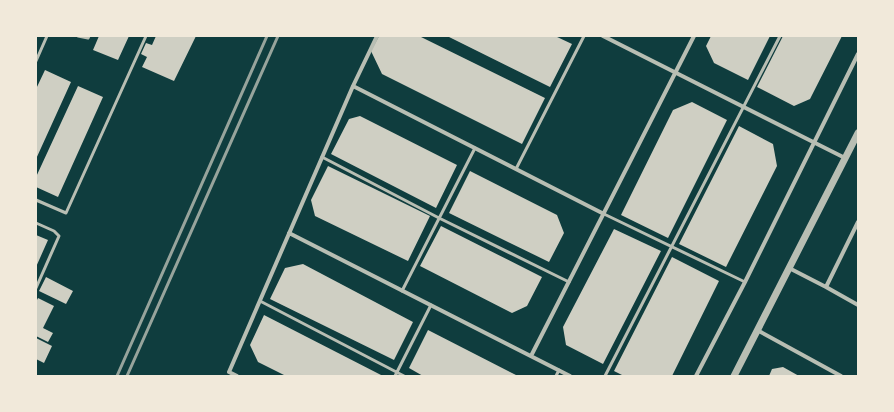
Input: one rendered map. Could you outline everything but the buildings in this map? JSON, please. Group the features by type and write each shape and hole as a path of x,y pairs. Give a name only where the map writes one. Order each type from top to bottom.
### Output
{"street":[{"path":"237,376 229,372 353,86 377,36"},
{"path":"603,36 845,158"},
{"path":"531,356 694,36"},
{"path":"696,376 745,282 858,54"},
{"path":"353,86 604,214"},
{"path":"734,376 858,133"},
{"path":"826,287 858,222"},
{"path":"289,233 570,376"},
{"path":"789,268 858,305"},
{"path":"757,330 833,374 840,376"}],"lane":[{"path":"36,61 47,36"},
{"path":"78,36 88,38 89,36"},
{"path":"36,200 66,213 146,36"},
{"path":"516,169 584,36"},
{"path":"605,376 780,36"},
{"path":"402,291 475,148"},
{"path":"322,157 439,218 569,282"},
{"path":"604,214 745,282"},
{"path":"36,223 54,231 59,236 36,288"},
{"path":"260,301 396,374 404,376"},
{"path":"396,374 431,305"},
{"path":"556,376 559,370"}],"railway":[{"path":"117,376 267,36"},
{"path":"127,376 278,36"}]}
